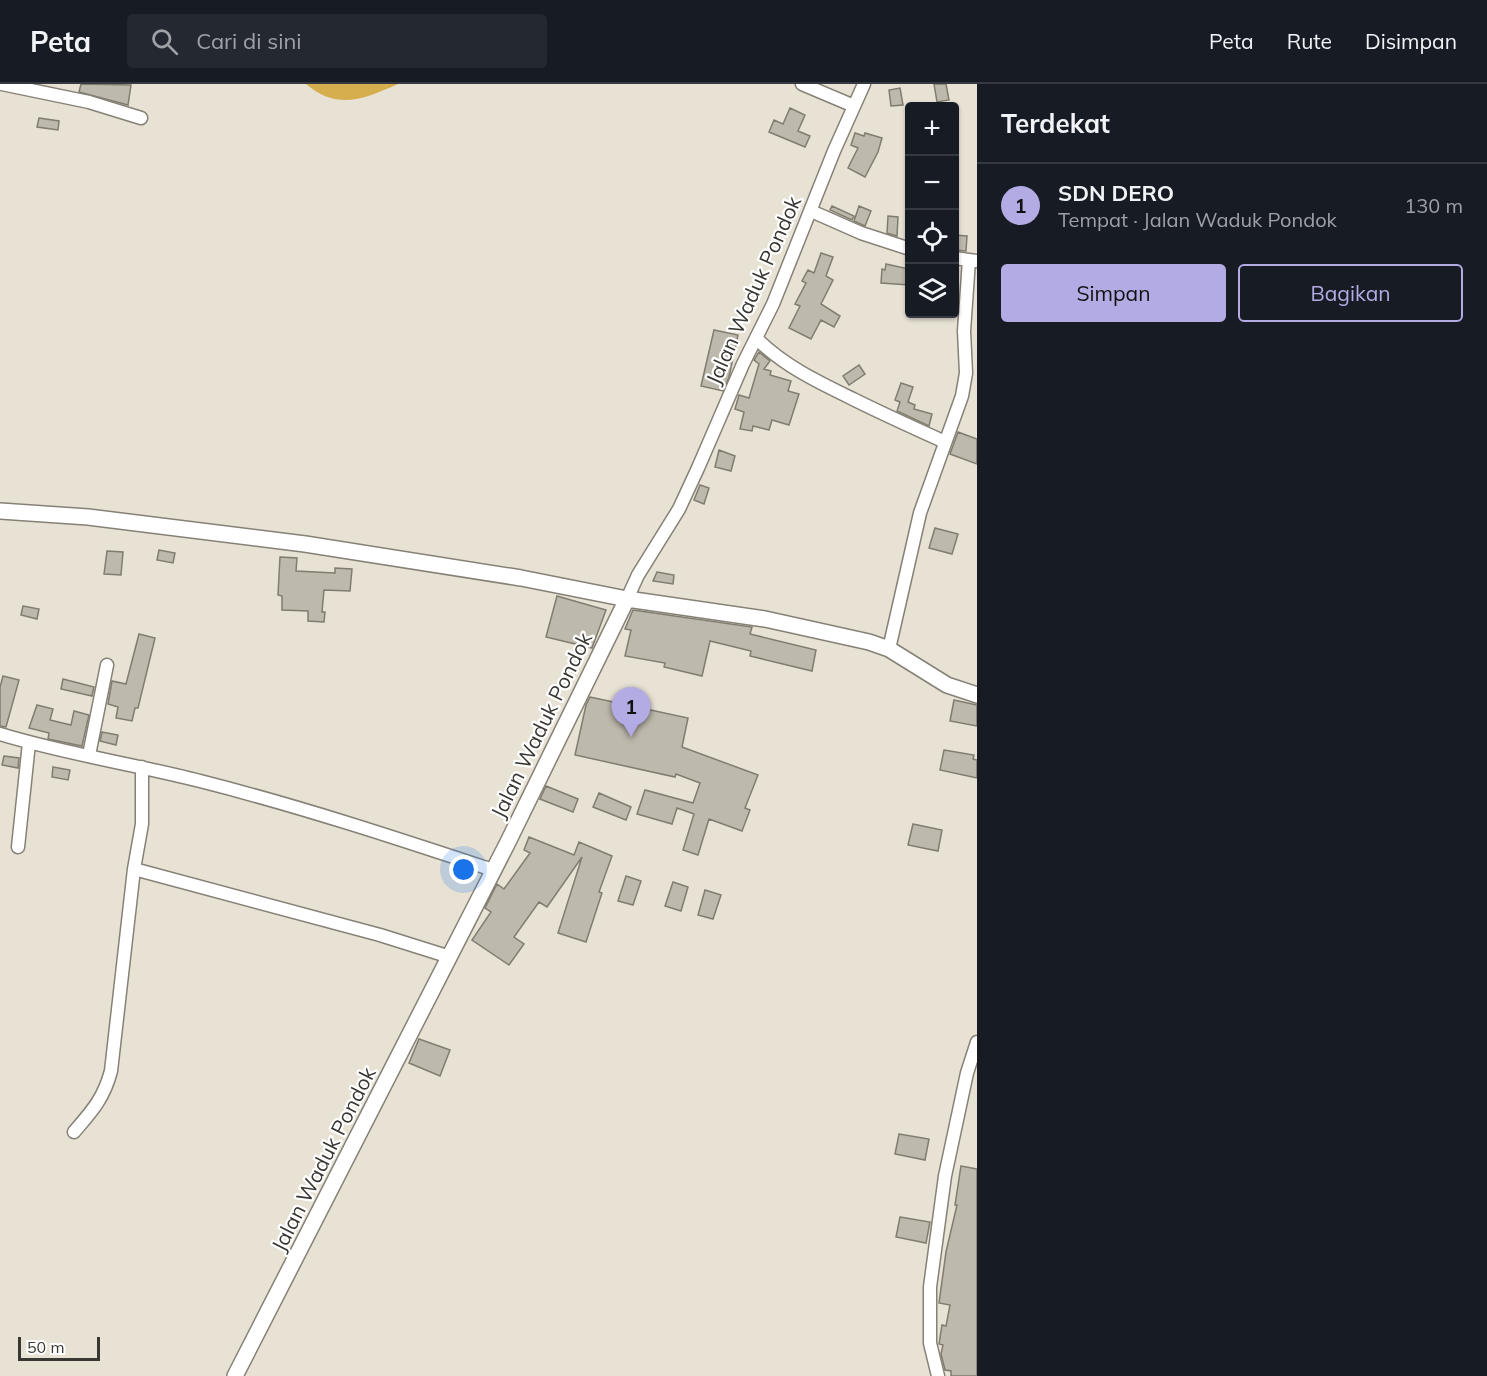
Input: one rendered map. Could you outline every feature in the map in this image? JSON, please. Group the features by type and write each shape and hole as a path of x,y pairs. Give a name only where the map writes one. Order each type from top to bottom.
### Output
{"street":[{"path":"2,84 89,102 141,118"},
{"path":"802,84 854,106"},
{"name":"Jalan Waduk Pondok","path":"235,1376 450,957 638,575 679,509 773,304 834,151 864,84"},
{"path":"811,210 861,233 905,248"},
{"path":"890,649 920,513 962,396 966,373 964,331 973,261"},
{"path":"756,338 769,352 793,368 842,394 945,442"},
{"path":"0,511 88,517 304,544 521,578 627,599 765,619 869,642 890,649 947,685 977,695"},
{"path":"89,755 107,665"},
{"path":"0,734 29,743 142,767 297,808 493,870"},
{"path":"18,847 29,743"},
{"path":"74,1132 99,1103 106,1090 111,1071 134,869 142,824 142,767"},
{"path":"134,869 380,934 450,957"},
{"path":"938,1376 930,1344 930,1287 945,1176 967,1073 977,1042"}],"shaded area":[{"path":"306,84 398,84 362,98 340,100 329,98"}],"building":[{"path":"81,84 131,85 128,105 79,92"},
{"path":"934,84 946,84 949,100 937,102"},
{"path":"900,88 903,105 891,106 889,90"},
{"path":"790,108 805,115 798,131 810,136 805,147 769,132 774,120 783,124"},
{"path":"39,118 59,121 58,130 37,127"},
{"path":"855,133 864,136 865,133 882,138 878,152 865,177 848,168 858,148 851,145"},
{"path":"832,206 854,216 852,220 830,210"},
{"path":"859,206 871,211 865,226 854,221"},
{"path":"888,216 898,217 897,236 887,233"},
{"path":"959,235 967,236 966,251 959,250"},
{"path":"821,253 833,257 826,276 833,280 821,304 840,316 834,327 821,320 811,339 789,328 800,306 795,304 806,283 802,281 808,270 814,273"},
{"path":"886,264 905,268 905,285 881,283 882,269 885,270"},
{"path":"714,330 738,335 729,377 723,391 701,386"},
{"path":"759,352 770,361 764,369 771,371 770,375 791,381 788,391 799,394 789,425 772,420 769,430 753,426 752,431 740,429 744,412 735,409 739,395 749,398 759,364 754,360"},
{"path":"859,365 865,374 849,385 843,376"},
{"path":"901,383 913,387 908,402 915,405 914,409 932,414 929,426 897,411 900,402 895,400"},
{"path":"958,432 977,439 977,464 950,454"},
{"path":"719,450 735,456 731,471 715,467"},
{"path":"700,485 709,488 704,504 694,500"},
{"path":"935,528 958,534 952,554 929,548"},
{"path":"159,550 175,553 173,563 157,560"},
{"path":"107,551 123,552 121,575 104,574"},
{"path":"280,557 297,558 296,571 335,573 335,568 352,569 350,591 324,590 322,612 325,612 324,622 308,621 308,611 282,610 282,596 278,595"},
{"path":"657,572 674,575 673,584 653,581"},
{"path":"557,596 606,610 592,648 546,637"},
{"path":"23,606 39,609 37,619 21,615"},
{"path":"633,610 752,627 750,634 816,650 812,671 750,656 751,651 710,641 702,676 664,667 665,663 625,656 631,630 625,629"},
{"path":"139,634 155,638 138,708 135,708 132,721 116,718 118,707 108,704 112,681 126,684"},
{"path":"3,676 19,680 6,727 0,726 0,687"},
{"path":"63,679 94,687 92,696 61,689"},
{"path":"590,697 688,718 682,747 758,775 745,808 750,810 742,831 709,819 698,855 683,850 694,814 677,808 672,824 637,814 645,790 693,803 700,783 676,774 675,777 575,755 586,705"},
{"path":"954,700 977,705 977,726 950,721"},
{"path":"37,705 53,709 50,720 71,725 74,711 89,715 82,746 48,739 49,733 29,728"},
{"path":"102,732 118,735 116,745 100,741"},
{"path":"944,750 974,755 973,759 977,760 977,778 940,770"},
{"path":"4,756 19,758 18,768 2,765"},
{"path":"53,767 70,770 68,780 52,777"},
{"path":"546,786 578,799 573,812 540,799"},
{"path":"599,793 631,807 626,820 593,807"},
{"path":"913,824 942,830 938,851 908,845"},
{"path":"529,837 574,855 579,842 612,856 599,892 602,893 586,942 558,933 582,857 547,907 539,902 514,937 524,944 509,965 472,940 491,912 485,908 497,884 504,889 530,853 524,850"},
{"path":"626,876 641,881 633,905 618,901"},
{"path":"673,882 688,887 681,911 665,906"},
{"path":"705,890 721,895 713,919 698,915"},
{"path":"419,1039 450,1050 440,1076 409,1063"},
{"path":"899,1134 929,1139 925,1160 895,1154"},
{"path":"961,1166 977,1169 977,1376 951,1376 951,1371 945,1370 941,1354 943,1345 939,1344 942,1325 946,1326 950,1305 939,1303 946,1252 957,1205 955,1205"},
{"path":"900,1217 930,1222 926,1243 896,1237"}],"place":[{"name":"SDN DERO","path":"631,737"}]}
